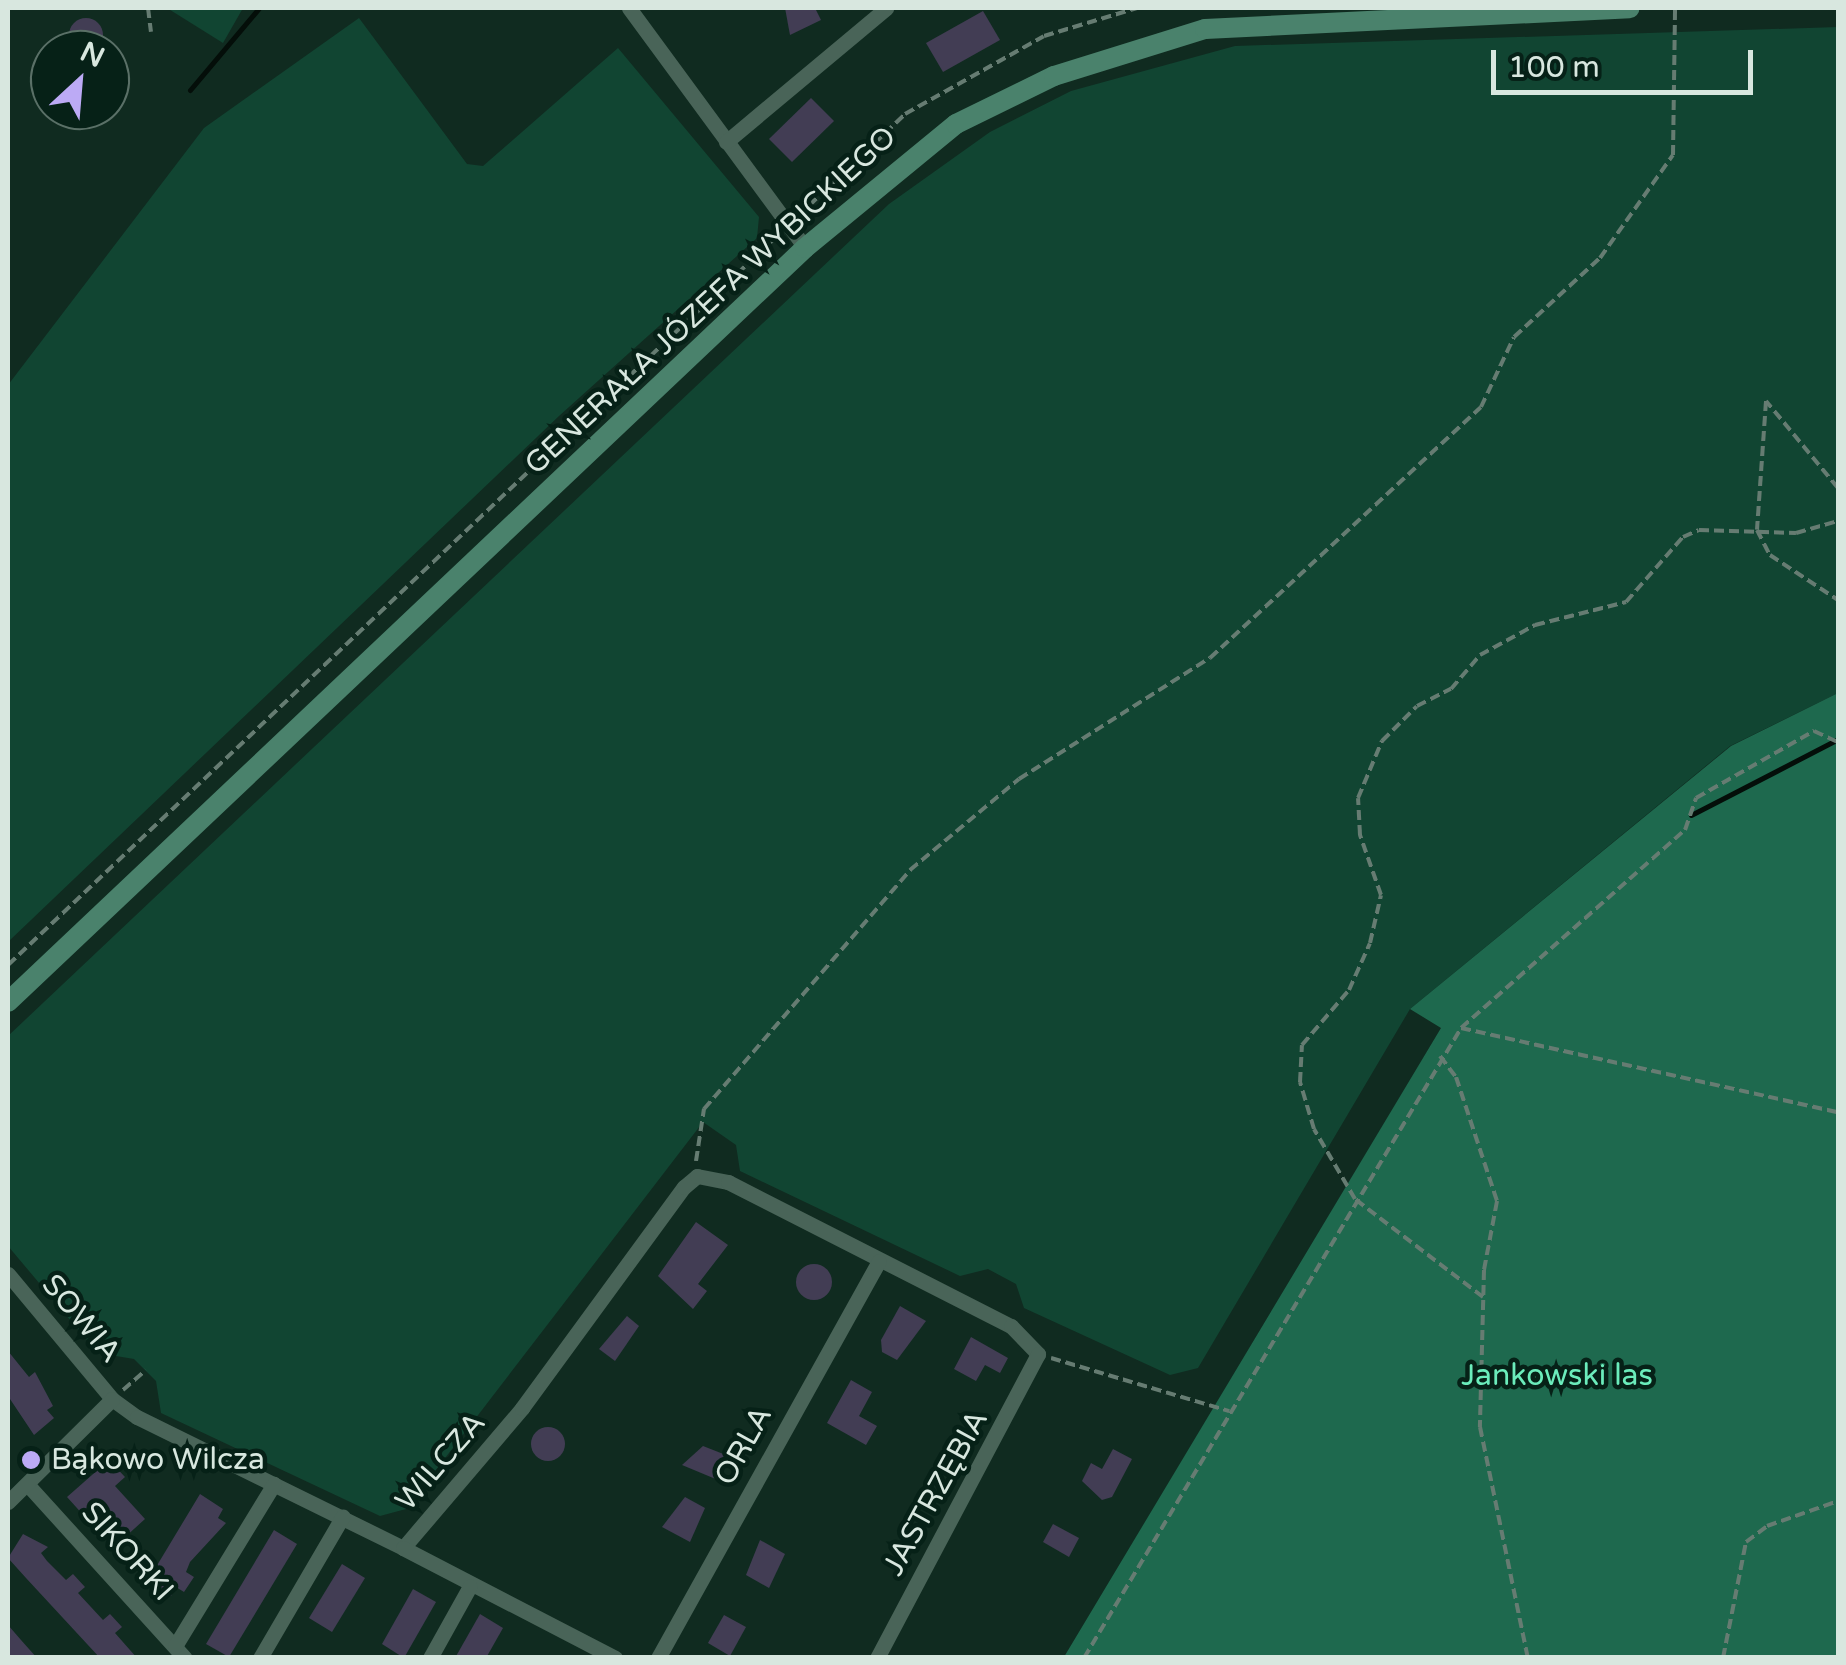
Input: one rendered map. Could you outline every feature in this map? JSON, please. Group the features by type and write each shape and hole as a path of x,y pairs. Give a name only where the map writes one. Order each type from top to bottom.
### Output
{"main road":[{"name":"GENERAŁA JÓZEFA WYBICKIEGO","path":"8,1002 805,248 904,161 980,110 1160,40 1262,23 1629,8"}],"street":[{"path":"629,8 786,228 805,248"},
{"path":"726,142 886,8"},
{"path":"697,1176 728,1182 1011,1326 1038,1354"},
{"name":"WILCZA","path":"112,1399 404,1548 449,1501 697,1176"},
{"name":"ORLA","path":"658,1658 879,1260"},
{"name":"SOWIA","path":"8,1274 112,1399"},
{"name":"JASTRZĘBIA","path":"877,1658 1038,1354"},
{"path":"8,1502 112,1399"},
{"name":"SIKORKI","path":"28,1484 180,1652"},
{"path":"180,1652 274,1484"},
{"path":"260,1658 344,1516"},
{"path":"404,1548 470,1586 616,1658"},
{"path":"430,1658 470,1586"}],"path":[{"path":"148,8 151,32"},
{"path":"8,966 905,114 1044,36 1137,8"},
{"path":"697,1176 704,1110 910,870 1019,779 1210,658 1481,407 1514,337 1600,258 1673,154 1675,8"},
{"path":"1838,488 1766,402 1757,530 1770,555 1838,600"},
{"path":"1483,1298 1355,1198 1314,1129 1300,1082 1302,1044 1349,990 1370,943 1381,895 1360,835 1358,798 1382,741 1418,706 1451,689 1480,655 1534,625 1626,602 1683,537 1699,530 1796,533 1838,521"},
{"path":"1084,1658 1355,1198 1440,1056 1461,1028 1686,830 1696,798 1814,732 1838,742"},
{"path":"1461,1028 1838,1112"},
{"path":"1440,1056 1456,1077 1497,1201 1483,1298 1480,1427 1528,1658"},
{"path":"1038,1354 1228,1411"},
{"path":"112,1399 146,1370"},
{"path":"1723,1658 1734,1570 1746,1542 1767,1526 1838,1501"}],"green space":[{"path":"167,8 243,8 223,43"},
{"path":"359,18 467,164 483,166 618,48 759,217 757,238 559,416 8,942 8,385 204,128"},
{"path":"1838,27 1838,693 1730,746 1410,1009 1198,1368 1170,1375 1024,1308 1016,1284 988,1269 960,1276 740,1171 736,1145 703,1122 406,1509 380,1516 161,1413 156,1381 134,1359 98,1353 8,1246 8,1036 889,204 990,132 1071,91 1235,46"},
{"name":"Jankowski las","path":"1838,693 1838,1657 1064,1657 1441,1028 1410,1009 1731,746"}],"building":[{"path":"785,8 815,8 821,20 790,35"},
{"path":"983,11 1000,40 943,72 926,43"},
{"path":"86,18 98,23 101,29 71,30 74,23"},
{"path":"811,98 834,121 792,162 769,139"},
{"path":"696,1222 728,1245 698,1284 707,1291 693,1309 658,1276"},
{"path":"814,1264 827,1269 832,1282 827,1295 814,1300 801,1295 796,1282 801,1269"},
{"path":"900,1306 926,1321 897,1360 882,1352 881,1340"},
{"path":"627,1316 639,1326 615,1361 599,1349"},
{"path":"971,1337 1008,1358 1000,1373 985,1365 976,1381 954,1369"},
{"path":"8,1351 29,1377 35,1372 53,1406 47,1410 54,1418 34,1435 8,1396"},
{"path":"851,1380 872,1392 859,1416 877,1426 866,1445 827,1423"},
{"path":"548,1427 560,1432 565,1444 560,1456 548,1461 536,1456 531,1444 536,1432"},
{"path":"703,1446 731,1457 718,1480 682,1465"},
{"path":"1113,1449 1132,1459 1112,1497 1102,1500 1082,1481 1091,1463 1102,1469"},
{"path":"109,1460 125,1477 115,1486 145,1519 113,1548 67,1497"},
{"path":"200,1494 223,1509 218,1518 226,1523 190,1562 186,1572 194,1577 184,1592 176,1587 171,1596 147,1582"},
{"path":"685,1497 705,1508 690,1542 662,1527"},
{"path":"1053,1524 1079,1538 1069,1557 1043,1542"},
{"path":"274,1530 297,1544 229,1657 206,1644"},
{"path":"23,1534 48,1547 41,1553 47,1561 66,1580 73,1574 85,1587 78,1593 103,1620 110,1614 122,1627 115,1633 137,1658 100,1658 26,1578 8,1558"},
{"path":"760,1540 785,1554 769,1588 746,1575"},
{"path":"342,1564 365,1578 332,1632 309,1618"},
{"path":"413,1589 436,1602 404,1658 382,1644"},
{"path":"480,1614 503,1628 486,1658 455,1658"},
{"path":"724,1615 746,1627 730,1656 708,1643"},
{"path":"8,1625 21,1640 37,1658 8,1658"}],"waterway":[{"path":"190,90 259,8"},
{"path":"1691,815 1838,739"}],"place":[{"name":"Bąkowo Wilcza","path":"31,1460"}]}
